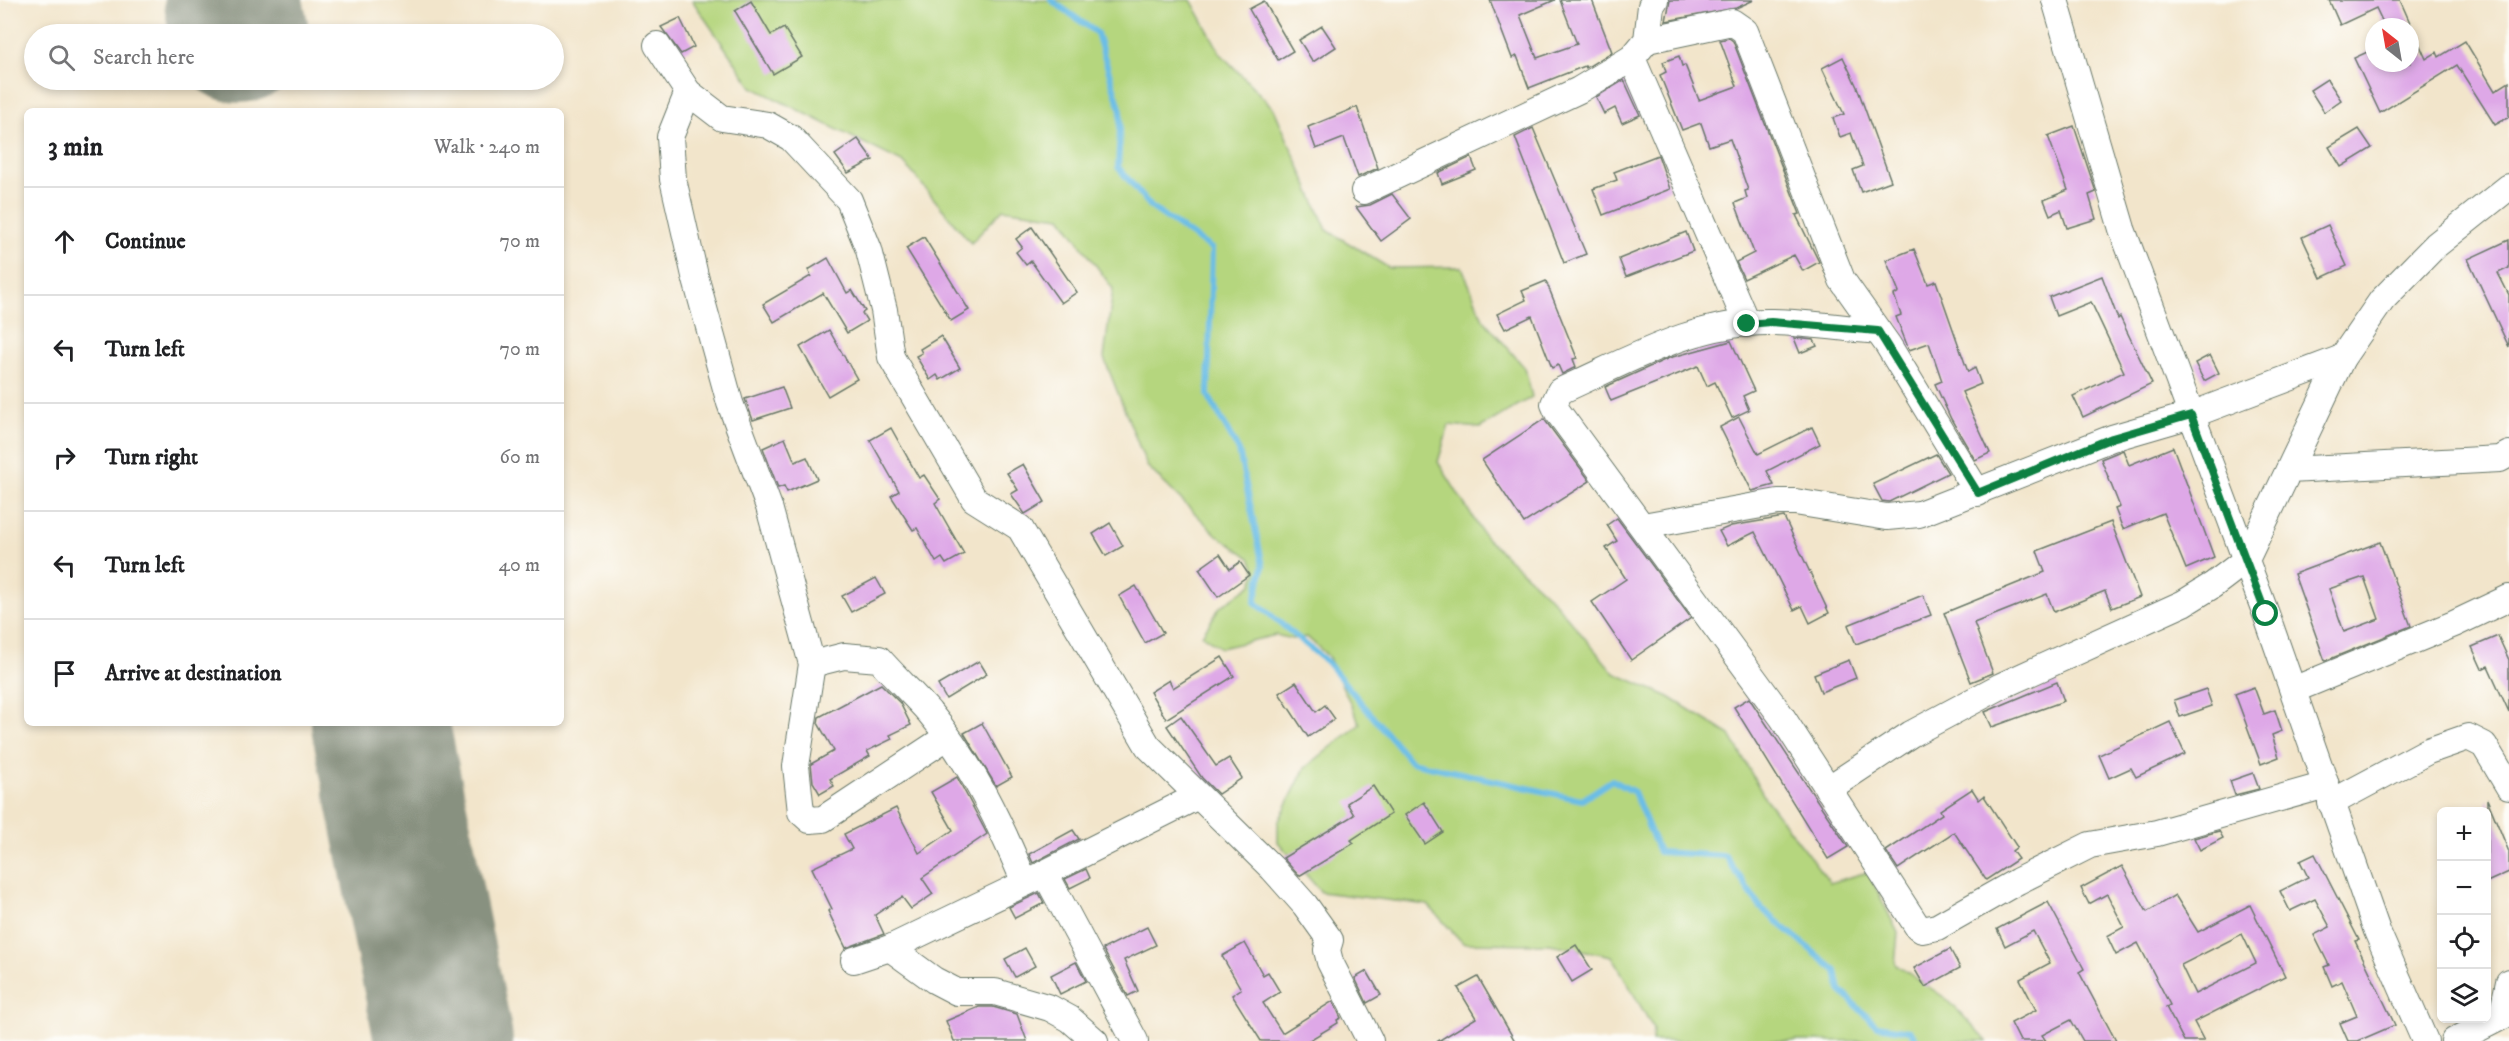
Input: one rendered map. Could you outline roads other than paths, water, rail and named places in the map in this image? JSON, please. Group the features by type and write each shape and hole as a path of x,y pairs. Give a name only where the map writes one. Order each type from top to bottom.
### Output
{"street":[{"path":"1655,0 1651,6 1639,49 1747,324"},
{"path":"2055,0 2122,229 2246,560 2377,931 2425,1041"},
{"path":"1364,191 1579,90 1639,49 1732,22 1745,31 1842,280 1878,331 1978,493"},
{"path":"657,45 688,92 722,118 768,124 791,138 849,200 868,250 884,310 891,357 959,476 974,499 1020,528 1148,746 1197,797 1273,869 1305,905 1330,940 1327,950 1330,962 1370,1041"},
{"path":"688,92 670,137 678,201 695,276 730,403 769,507 812,664 796,766 801,812 810,820 823,819 947,737"},
{"path":"1828,789 1911,734 2001,686 2184,603 2214,585 2246,560 2342,358 2382,300 2428,253 2508,191"},
{"path":"1878,331 1771,322 1747,324 1681,338 1652,348 1560,391 1554,404 1782,717 1917,926 1922,930 1937,927 2018,881 2090,845 2157,833 2329,794 2468,736 2484,745 2509,787"},
{"path":"1643,526 1778,502 1795,502 1887,517 1919,514 1978,493 2112,438 2191,415 2342,358"},
{"path":"2289,470 2506,458"},
{"path":"2293,690 2454,624 2509,598"},
{"path":"812,664 844,656 879,659 928,711 993,809 1135,1041"},
{"path":"855,960 890,948 1197,797"},
{"path":"890,948 934,980 957,992 995,992 1050,1008 1070,1019 1095,1041"},
{"path":"2454,1041 2505,1014 2509,982"}],"waterway":[{"path":"1051,0 1097,33 1121,111 1118,167 1152,208 1212,249 1208,395 1239,451 1263,566 1255,602 1327,662 1411,762 1582,800 1612,780 1634,792 1659,852 1725,856 1761,908 1836,971 1840,990 1877,1026 1910,1031 1918,1041"}]}
